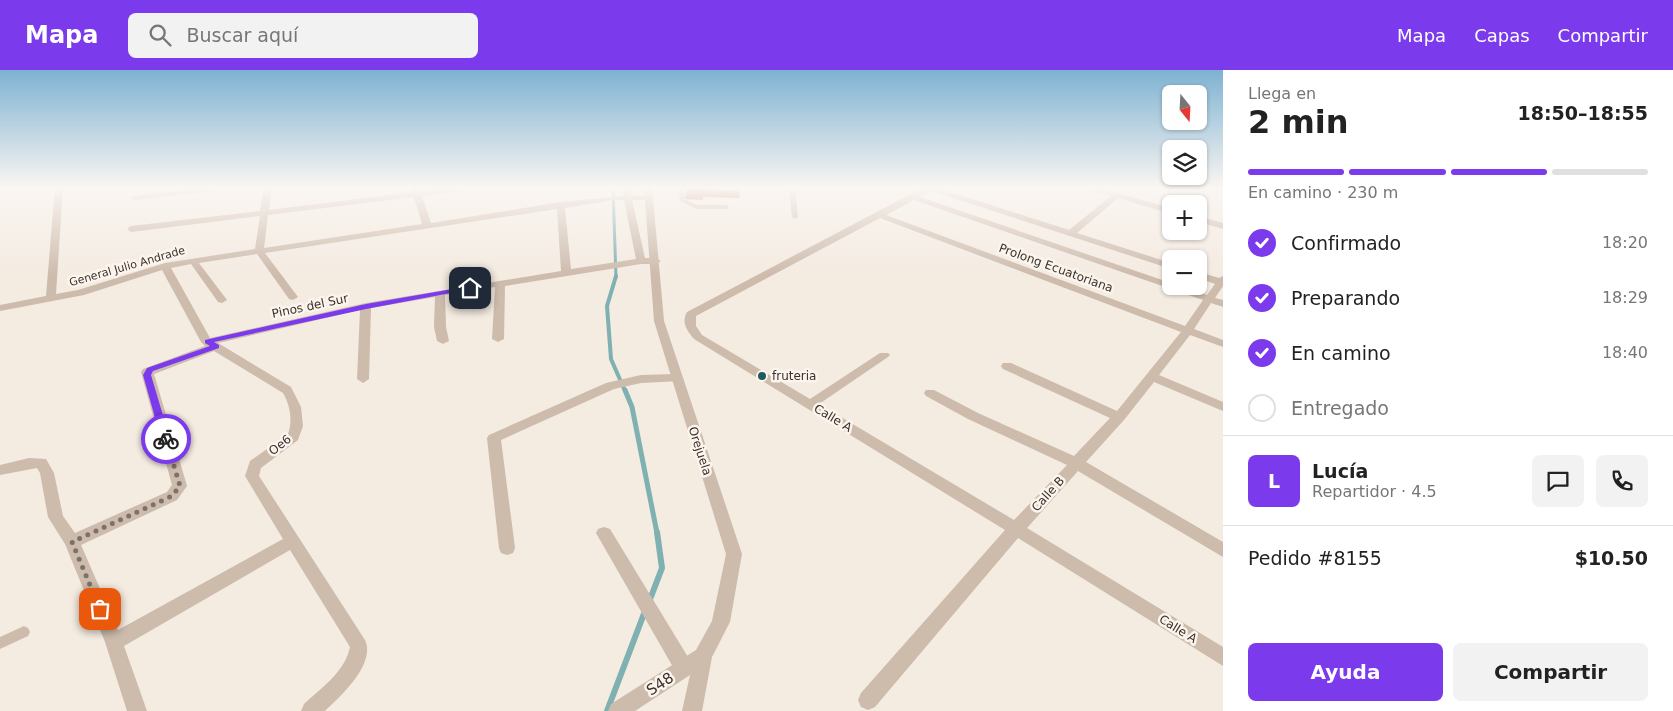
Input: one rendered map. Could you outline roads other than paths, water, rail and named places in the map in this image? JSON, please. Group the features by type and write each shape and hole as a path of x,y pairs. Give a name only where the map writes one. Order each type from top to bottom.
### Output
{"street":[{"path":"51,298 57,217"},
{"path":"131,229 225,217"},
{"path":"262,217 259,251 293,297"},
{"path":"424,217 427,225"},
{"name":"General Julio Andrade","path":"0,308 80,293 165,266 484,217"},
{"path":"562,217 566,273"},
{"path":"635,217 648,261"},
{"name":"Orejuela","path":"648,217 648,261 660,321 676,378 734,554 721,622 703,656 692,711"},
{"name":"Calle A","path":"879,217 691,314 689,320 690,327 698,337 811,404 1223,657"},
{"name":"Prolong Ecuatoriana","path":"883,217 1223,344"},
{"path":"971,217 1162,283"},
{"path":"1019,217 1162,263"},
{"path":"1071,234 1091,217"},
{"path":"1207,221 1223,226"},
{"path":"193,261 222,300"},
{"name":"Pinos del Sur","path":"72,542 172,496 180,486 147,372 212,344 366,306 500,283 648,261"},
{"name":"Oe6","path":"165,266 212,344 287,390 291,395 298,424 297,431 293,437 255,465 252,476 360,646 359,656 352,670 311,711"},
{"path":"1207,278 1222,282"},
{"name":"Calle B","path":"868,700 1016,529 1119,417 1188,330 1217,302 1222,282"},
{"path":"498,339 500,283"},
{"path":"440,293 440,327 443,341"},
{"path":"1197,295 1217,302"},
{"path":"363,379 366,306"},
{"path":"811,404 884,355"},
{"path":"1007,366 1119,417"},
{"path":"1151,376 1223,407"},
{"path":"507,548 494,438 610,386 641,379 676,378"},
{"path":"930,393 973,416 1076,463 1223,550"},
{"path":"0,470 29,463 41,463 47,473 56,517 72,542 114,642 137,711"},
{"path":"604,533 684,668"},
{"path":"114,642 293,541"},
{"name":"S48","path":"618,711 703,656"}],"lane":[{"path":"0,643 24,632"}],"waterway":[{"path":"614,217 616,276"},
{"path":"616,276 607,306 611,359 625,391"},
{"path":"625,390 632,407 657,533"},
{"path":"649,602 662,568 657,532"},
{"path":"607,711 645,611"}],"place":[{"name":"fruteria","path":"762,376"}]}
